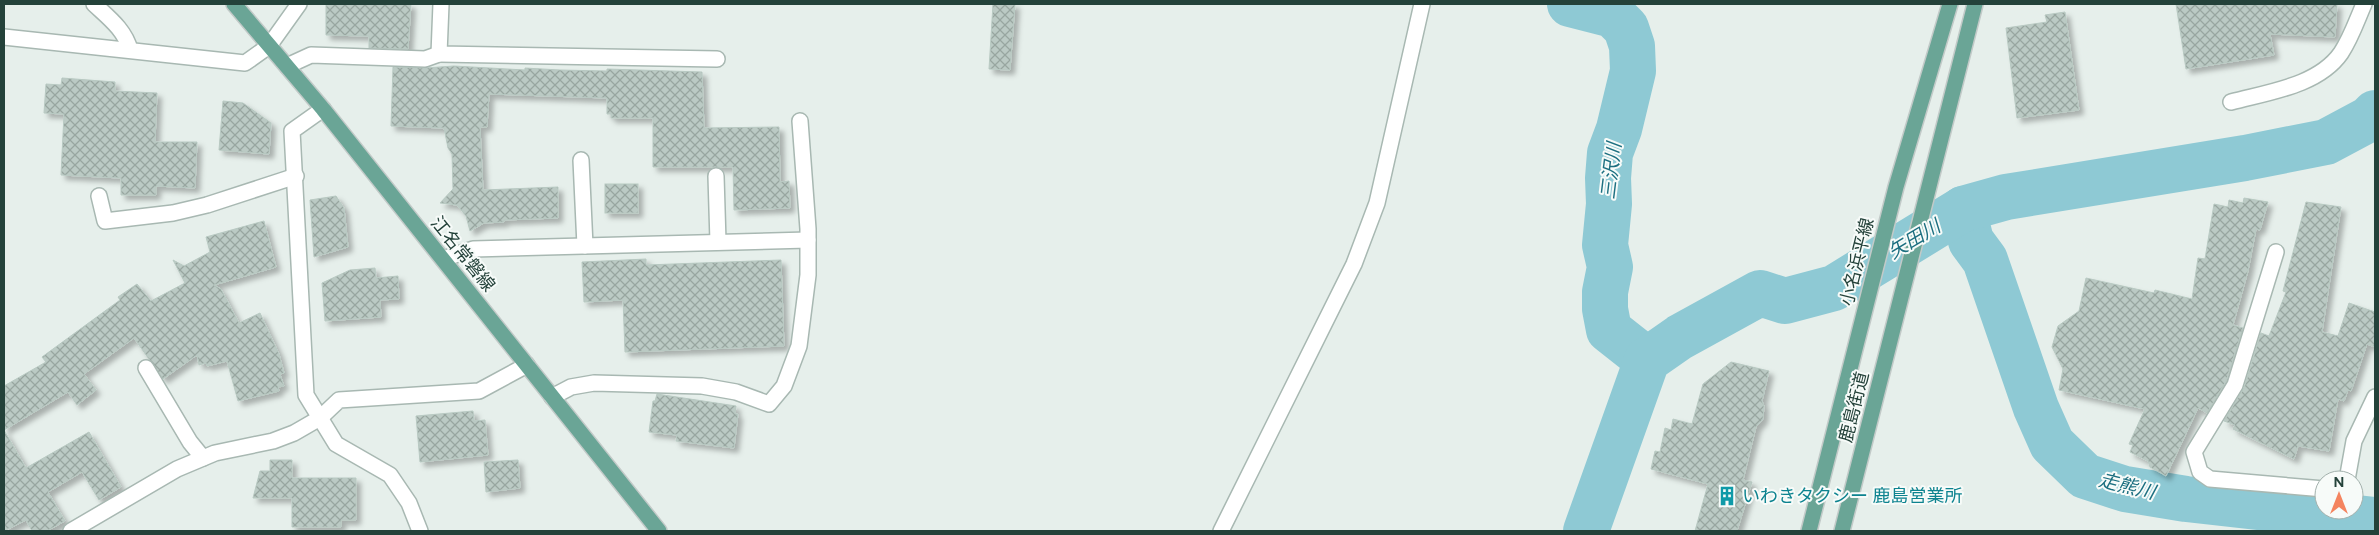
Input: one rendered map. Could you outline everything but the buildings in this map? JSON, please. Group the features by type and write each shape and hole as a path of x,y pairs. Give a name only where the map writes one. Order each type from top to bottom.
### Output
{"main road":[{"name":"江名常磐線","path":"234,4 324,109 659,531"},
{"name":"小名浜平線","path":"1809,531 1896,187 1950,4"},
{"name":"鹿島街道","path":"1842,531 1975,4"}],"street":[{"path":"94,4 119,27 127,39 130,50"},
{"path":"4,37 245,63 269,46 299,4"},
{"path":"439,54 441,4"},
{"path":"1221,531 1354,264 1372,221 1404,89 1422,4"},
{"path":"2231,102 2300,83 2328,68 2342,52 2364,4"},
{"path":"287,66 311,55 426,59 439,54 717,59"},
{"path":"324,109 292,132 296,176 306,394 336,444 390,475 409,503 420,531"},
{"path":"552,397 571,387 594,383 702,386 736,392 769,404 784,386 799,346 808,276 808,240 800,121"},
{"path":"581,160 585,246"},
{"path":"99,196 105,221 173,213 207,205 296,176"},
{"path":"716,176 718,242"},
{"path":"443,259 472,249 808,240"},
{"path":"2276,252 2235,385 2194,452 2200,472 2210,479 2314,488"},
{"path":"71,531 177,469 215,453 273,441 294,433 320,418 339,400 479,391 527,365"},
{"path":"146,368 190,442 203,458"},
{"path":"2349,470 2354,441 2375,397"}],"waterway":[{"name":"三沢川","path":"1570,4 1613,15 1626,28 1632,46 1633,71 1619,129 1610,153 1608,178 1609,204 1605,245 1610,267 1605,292 1605,309 1609,330 1647,360"},
{"name":"矢田川","path":"1586,531 1647,360 1680,337 1760,293 1785,301 1834,288 1963,209 2006,197 2245,158 2326,142 2369,119 2375,113"},
{"name":"走熊川","path":"1963,209 1971,241 1985,260 2036,408 2052,444 2085,476 2125,489 2186,499 2375,520"}],"place":[{"name":"いわきタクシー 鹿島営業所","path":"1727,496"}]}
